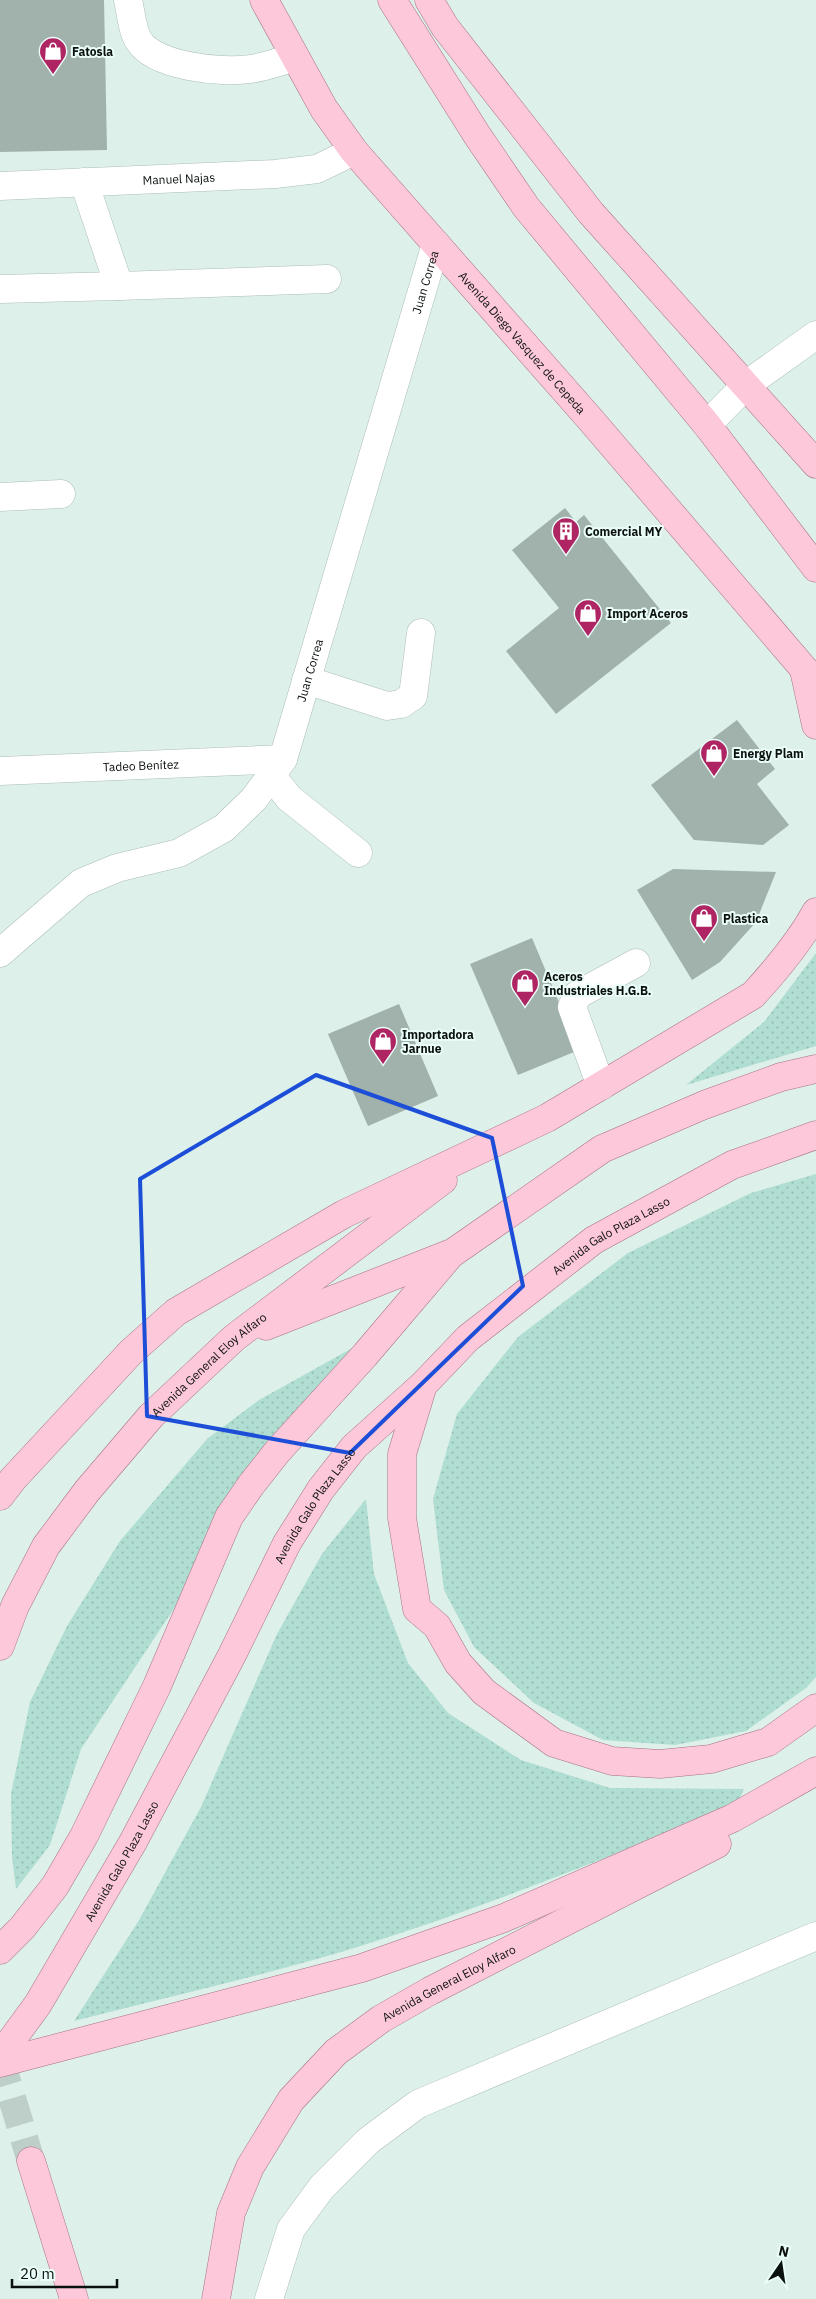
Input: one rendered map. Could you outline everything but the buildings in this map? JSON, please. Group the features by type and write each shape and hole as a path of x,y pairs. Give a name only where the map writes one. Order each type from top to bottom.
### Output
{"main road":[{"name":"Avenida Diego Vasquez de Cepeda","path":"264,0 324,109 354,151 583,412 810,676"},
{"path":"392,0 477,135 526,207 707,425 816,568"},
{"path":"429,0 445,27 591,213 816,464"},
{"path":"810,676 816,725"},
{"path":"4,1481 131,1352 176,1312 344,1214 547,1118 753,995 793,949 816,912"},
{"path":"234,1338 451,1254 602,1149 712,1102 781,1077 816,1069"},
{"name":"Avenida Galo Plaza Lasso","path":"0,2056 38,2004 133,1842 232,1655 287,1543 321,1490 354,1447 423,1384 468,1338 594,1240 732,1165 816,1135"},
{"name":"Avenida General Eloy Alfaro","path":"0,1646 14,1606 46,1546 87,1491 151,1416 234,1338 488,1146"},
{"path":"0,1950 22,1928 55,1886 84,1836 157,1686 229,1517 277,1452 365,1355 451,1254"},
{"path":"423,1384 402,1454 402,1518 410,1574 417,1609 437,1626 458,1663 484,1692 554,1743 612,1761 660,1764 712,1759 768,1742 816,1708"},
{"path":"0,2063 362,1968 486,1924 733,1818 816,1771"},
{"name":"Avenida General Eloy Alfaro","path":"216,2299 232,2213 250,2167 291,2100 336,2052 381,2020 430,1991 816,1793"},
{"path":"30,2161 74,2299"}],"street":[{"path":"128,0 138,40 149,52 174,62 211,69 250,69 295,57"},
{"name":"Manuel Najas","path":"0,186 275,174 317,169 354,151"},
{"path":"84,182 119,286"},
{"name":"Juan Correa","path":"0,953 81,883 117,868 179,853 224,828 254,800 277,767 306,680 436,244"},
{"path":"0,290 327,279"},
{"path":"707,425 746,385 816,335"},
{"path":"0,497 61,494"},
{"path":"306,680 387,706 401,704 413,696 421,633"},
{"path":"277,767 290,798 358,853"},
{"name":"Tadeo Benítez","path":"0,771 277,767"},
{"path":"601,1086 572,1008 573,1001 577,995 636,963"},
{"path":"268,2299 291,2229 322,2187 368,2141 418,2104 816,1936"}],"highlighted area":[{"path":"316,1075 492,1138 523,1286 350,1453 147,1416 140,1179"}],"green space":[{"path":"816,953 816,1046 686,1085 764,1022"},
{"path":"816,1174 816,1677 806,1688 746,1731 675,1745 603,1740 534,1703 474,1647 444,1590 433,1499 457,1414 518,1337 628,1253 751,1193"},
{"path":"356,1346 220,1539 81,1749 50,1845 16,1889 12,1857 11,1794 30,1702 67,1626 120,1541 207,1439 259,1400"},
{"path":"366,1499 374,1574 408,1663 448,1713 521,1760 610,1788 744,1789 736,1806 508,1895 370,1943 260,1974 74,2021 138,1922 201,1807 277,1634 322,1554"}],"tunnel":[{"path":"0,2058 31,2161"}],"place":[{"name":"Fatosla","path":"53,75"},
{"name":"Comercial MY","path":"566,555"},
{"name":"Import Aceros","path":"588,637"},
{"name":"Energy Plam","path":"714,777"},
{"name":"Plastica","path":"704,942"},
{"name":"Aceros Industriales H.G.B.","path":"525,1007"},
{"name":"Importadora Jarnue","path":"383,1065"}]}
